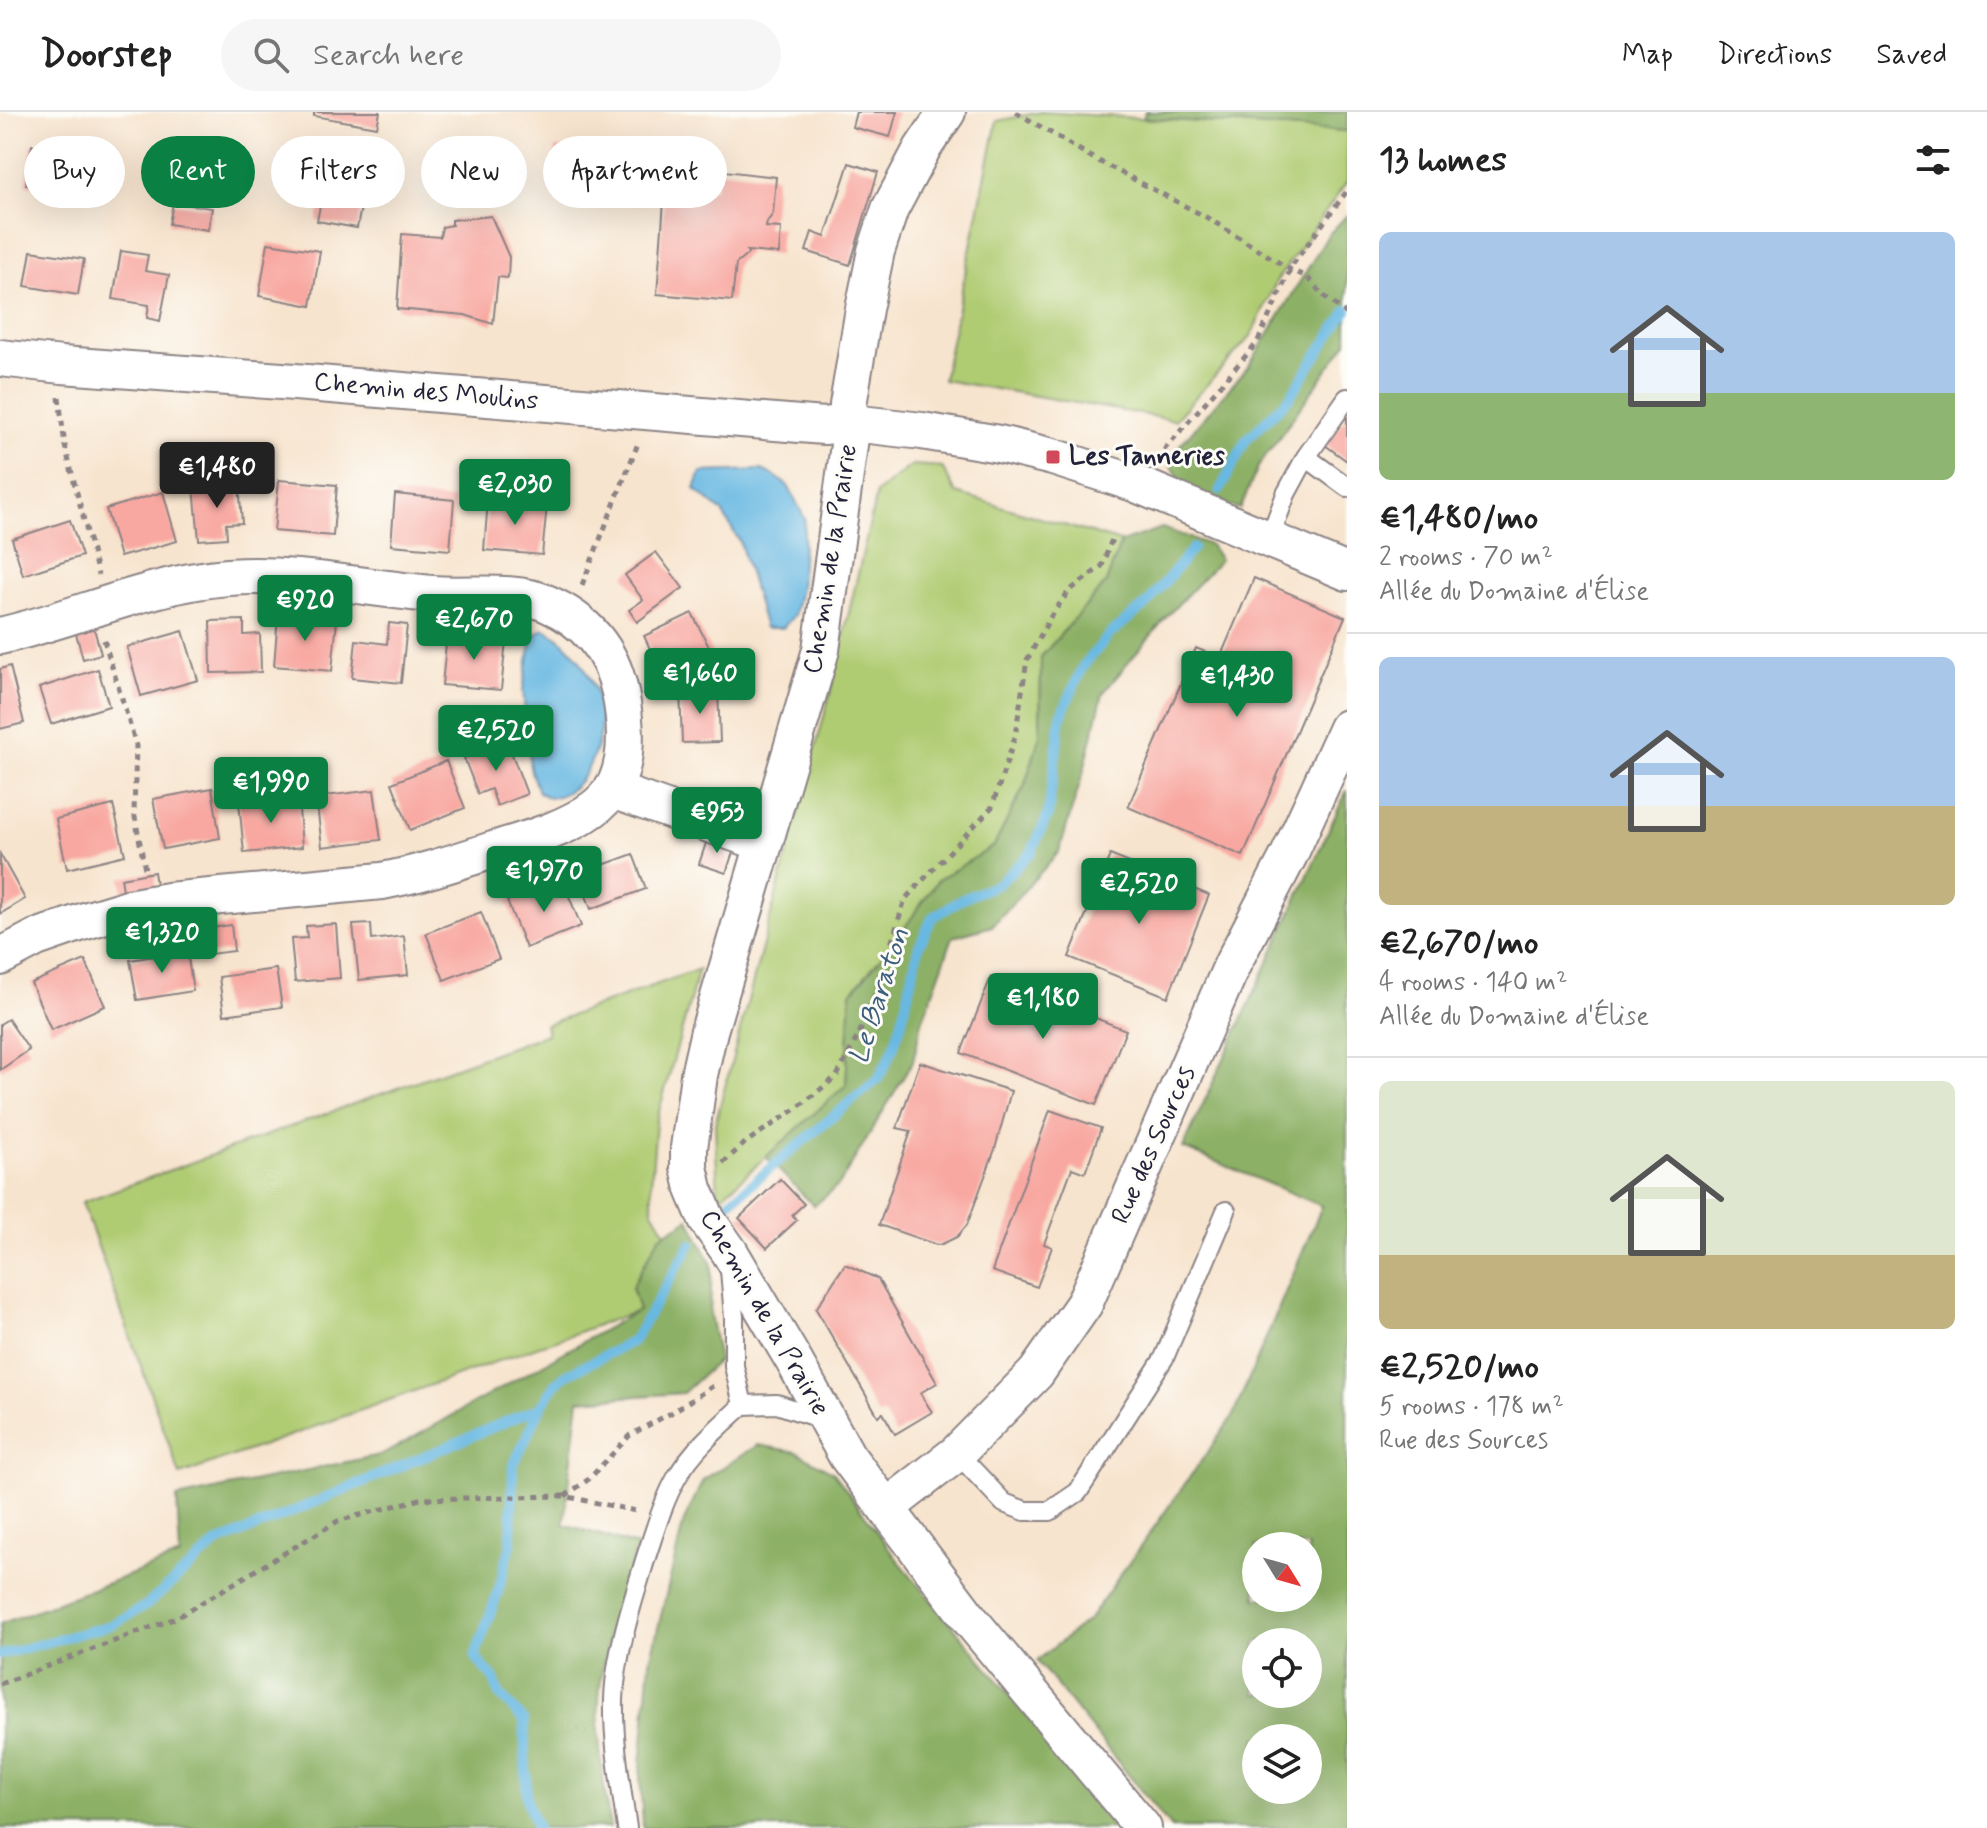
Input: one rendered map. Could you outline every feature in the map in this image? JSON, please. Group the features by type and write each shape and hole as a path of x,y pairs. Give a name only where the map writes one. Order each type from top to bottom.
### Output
{"street":[{"name":"Chemin de la Prairie","path":"947,112 922,149 890,209 876,251 851,381 848,405 852,423 821,650 713,1017 699,1075 689,1167 707,1220 729,1251 847,1456 972,1622 1143,1828"},
{"name":"Chemin des Moulins","path":"0,358 824,426 852,423 922,431 1053,457 1134,483 1347,572"},
{"path":"0,636 33,629 138,595 228,577 275,576 443,594 524,596 570,615 592,633 608,656 624,713 624,751 620,774 612,790 593,809 549,832 415,875 382,881 168,901 128,908 36,938 0,957"},
{"name":"Rue des Sources","path":"886,1508 957,1453 1036,1373 1084,1304 1233,963 1289,855 1347,728"},
{"path":"612,790 763,843"}],"lane":[{"path":"1269,540 1286,494 1306,457 1347,398"},
{"path":"1306,457 1347,487"},
{"path":"957,1453 1004,1503 1025,1511 1050,1511 1078,1492 1164,1358 1226,1211"},
{"path":"729,1251 734,1366 743,1405"},
{"path":"627,1828 615,1748 614,1698 632,1603 660,1515 677,1477 706,1440 743,1405 777,1404 826,1420"}],"path":[{"path":"1016,112 1307,277 1324,296 1347,314"},
{"path":"1134,483 1257,343 1293,264 1347,191"},
{"path":"570,615 651,411"},
{"path":"694,1189 746,1142 796,1109 837,1076 859,1034 879,983 905,899 992,807 1015,737 1027,660 1069,591 1102,566 1112,539"},
{"path":"564,1496 589,1479 630,1435 671,1413 709,1387 737,1378"},
{"path":"0,1684 176,1618 338,1521 420,1499 564,1496 660,1515"}],"green space":[{"path":"1041,112 1347,131 1347,182 1277,280 1251,336 1175,420 943,380 997,121"},
{"path":"1145,112 1347,112 1347,131 1143,118"},
{"path":"1347,215 1347,342 1258,467 1240,509 1190,493 1170,464 1173,453 1249,366 1328,235"},
{"path":"912,465 942,467 956,493 1121,542 1106,583 1041,657 1040,737 1024,787 994,846 938,880 899,936 851,993 846,1085 718,1200 715,1124 830,694 877,492"},
{"path":"1162,528 1210,545 1220,560 1168,615 1103,693 1059,852 992,926 953,937 922,1022 913,1061 839,1185 814,1206 766,1157 846,1085 851,993 899,936 938,880 994,846 1024,787 1040,737 1041,657 1106,583 1121,542"},
{"path":"1347,790 1347,1828 1171,1828 1037,1661 1089,1619 1233,1416 1322,1206 1183,1148"},
{"path":"699,969 656,1122 651,1185 653,1211 666,1233 659,1238 632,1287 640,1310 180,1475 82,1202 547,1034 545,1025"},
{"path":"689,1219 712,1265 710,1315 719,1360 683,1393 579,1400 564,1524 637,1546 607,1645 599,1697 600,1754 610,1828 0,1828 0,1624 180,1556 177,1498 384,1454 639,1310 632,1287 659,1237"},
{"path":"758,1445 797,1452 834,1473 897,1559 1121,1828 643,1828 640,1777 650,1661 684,1521 703,1480"}],"water":[{"path":"762,470 788,486 805,519 800,589 794,615 783,628 765,628 740,542 722,512 695,489 701,472"},
{"path":"544,629 565,644 583,665 595,690 601,715 597,746 583,776 571,790 549,798 538,792 530,768 523,690 532,637"}],"building":[{"path":"314,112 380,112 377,127 314,116"},
{"path":"856,112 897,112 890,137 852,127"},
{"path":"849,163 878,172 850,265 806,251 812,232 825,237"},
{"path":"727,171 776,177 773,214 766,227 781,228 779,254 747,251 748,254 736,264 732,301 657,294 663,208 727,208"},
{"path":"172,208 212,208 208,230 169,224"},
{"path":"320,208 361,208 357,228 317,221"},
{"path":"491,216 509,257 508,278 498,277 493,324 465,315 397,309 402,234 440,237 442,227 452,225 452,220"},
{"path":"268,243 320,251 311,306 259,296"},
{"path":"31,251 84,259 78,295 25,286"},
{"path":"121,251 148,255 145,271 169,275 160,321 147,318 149,305 113,299"},
{"path":"1347,416 1347,461 1325,445"},
{"path":"279,480 337,485 333,536 274,531"},
{"path":"239,483 242,523 226,524 227,538 199,540 194,487"},
{"path":"163,492 177,541 120,557 106,509"},
{"path":"395,494 454,500 450,550 391,545"},
{"path":"488,500 547,505 542,555 484,550"},
{"path":"70,520 82,556 23,575 12,539"},
{"path":"656,552 683,588 637,622 629,610 643,600 625,575"},
{"path":"1254,578 1345,617 1243,856 1128,807 1196,648 1220,658"},
{"path":"692,613 713,655 677,672 670,658 657,664 644,636"},
{"path":"278,615 337,620 332,671 274,666"},
{"path":"244,620 244,635 260,634 261,672 211,673 210,621"},
{"path":"92,621 101,654 83,659 74,626"},
{"path":"389,623 407,625 401,683 352,678 356,640 387,644"},
{"path":"183,631 198,680 141,696 127,647"},
{"path":"447,634 506,640 501,690 442,685"},
{"path":"10,666 24,723 0,729 0,669"},
{"path":"98,669 109,706 51,724 39,688"},
{"path":"718,688 720,742 682,743 680,689"},
{"path":"507,741 527,794 497,806 491,789 478,794 464,758"},
{"path":"446,761 465,808 410,830 392,783"},
{"path":"212,788 220,838 163,849 153,799"},
{"path":"374,790 381,840 322,847 316,797"},
{"path":"298,797 302,847 244,853 239,802"},
{"path":"113,805 125,855 67,869 56,819"},
{"path":"708,837 735,846 726,873 699,864"},
{"path":"0,854 25,899 0,914"},
{"path":"633,854 646,889 591,909 578,874"},
{"path":"1110,855 1209,895 1168,997 1069,957"},
{"path":"154,872 157,891 124,896 121,878"},
{"path":"562,879 581,926 526,948 507,901"},
{"path":"481,912 499,959 444,980 426,933"},
{"path":"336,924 340,978 295,982 291,939 307,938 306,926"},
{"path":"371,924 372,940 404,936 408,975 359,980 353,925"},
{"path":"231,925 234,951 202,955 199,930"},
{"path":"187,951 193,991 137,1000 130,960"},
{"path":"85,960 105,1006 51,1030 31,983"},
{"path":"276,969 282,1007 224,1015 219,977"},
{"path":"991,977 1126,1030 1096,1105 961,1053"},
{"path":"8,1019 29,1050 0,1070 0,1024"},
{"path":"920,1062 1011,1091 995,1149 967,1225 957,1237 937,1245 879,1225 911,1131 897,1128"},
{"path":"1050,1110 1101,1128 1085,1173 1072,1168 1044,1244 1052,1247 1037,1287 992,1271"},
{"path":"780,1179 804,1204 792,1215 797,1220 767,1248 739,1218"},
{"path":"845,1264 878,1279 937,1383 920,1393 932,1412 895,1434 883,1413 878,1416 816,1309"}],"waterway":[{"name":"Le Baraton","path":"1220,490 1246,440 1289,398 1347,310"},
{"name":"Le Baraton","path":"725,1206 878,1079 892,1052 919,946 932,918 962,899 998,884 1031,853 1048,815 1061,716 1083,666 1110,634 1147,604 1193,548"},
{"name":"Le Baraton","path":"537,1828 527,1801 524,1721 499,1694 494,1679 475,1657 511,1544 513,1466 555,1384 564,1376 633,1341 691,1244"},
{"path":"0,1655 111,1625 147,1605 216,1544 541,1407"}],"place":[{"name":"Les Tanneries","path":"1053,457"}]}
